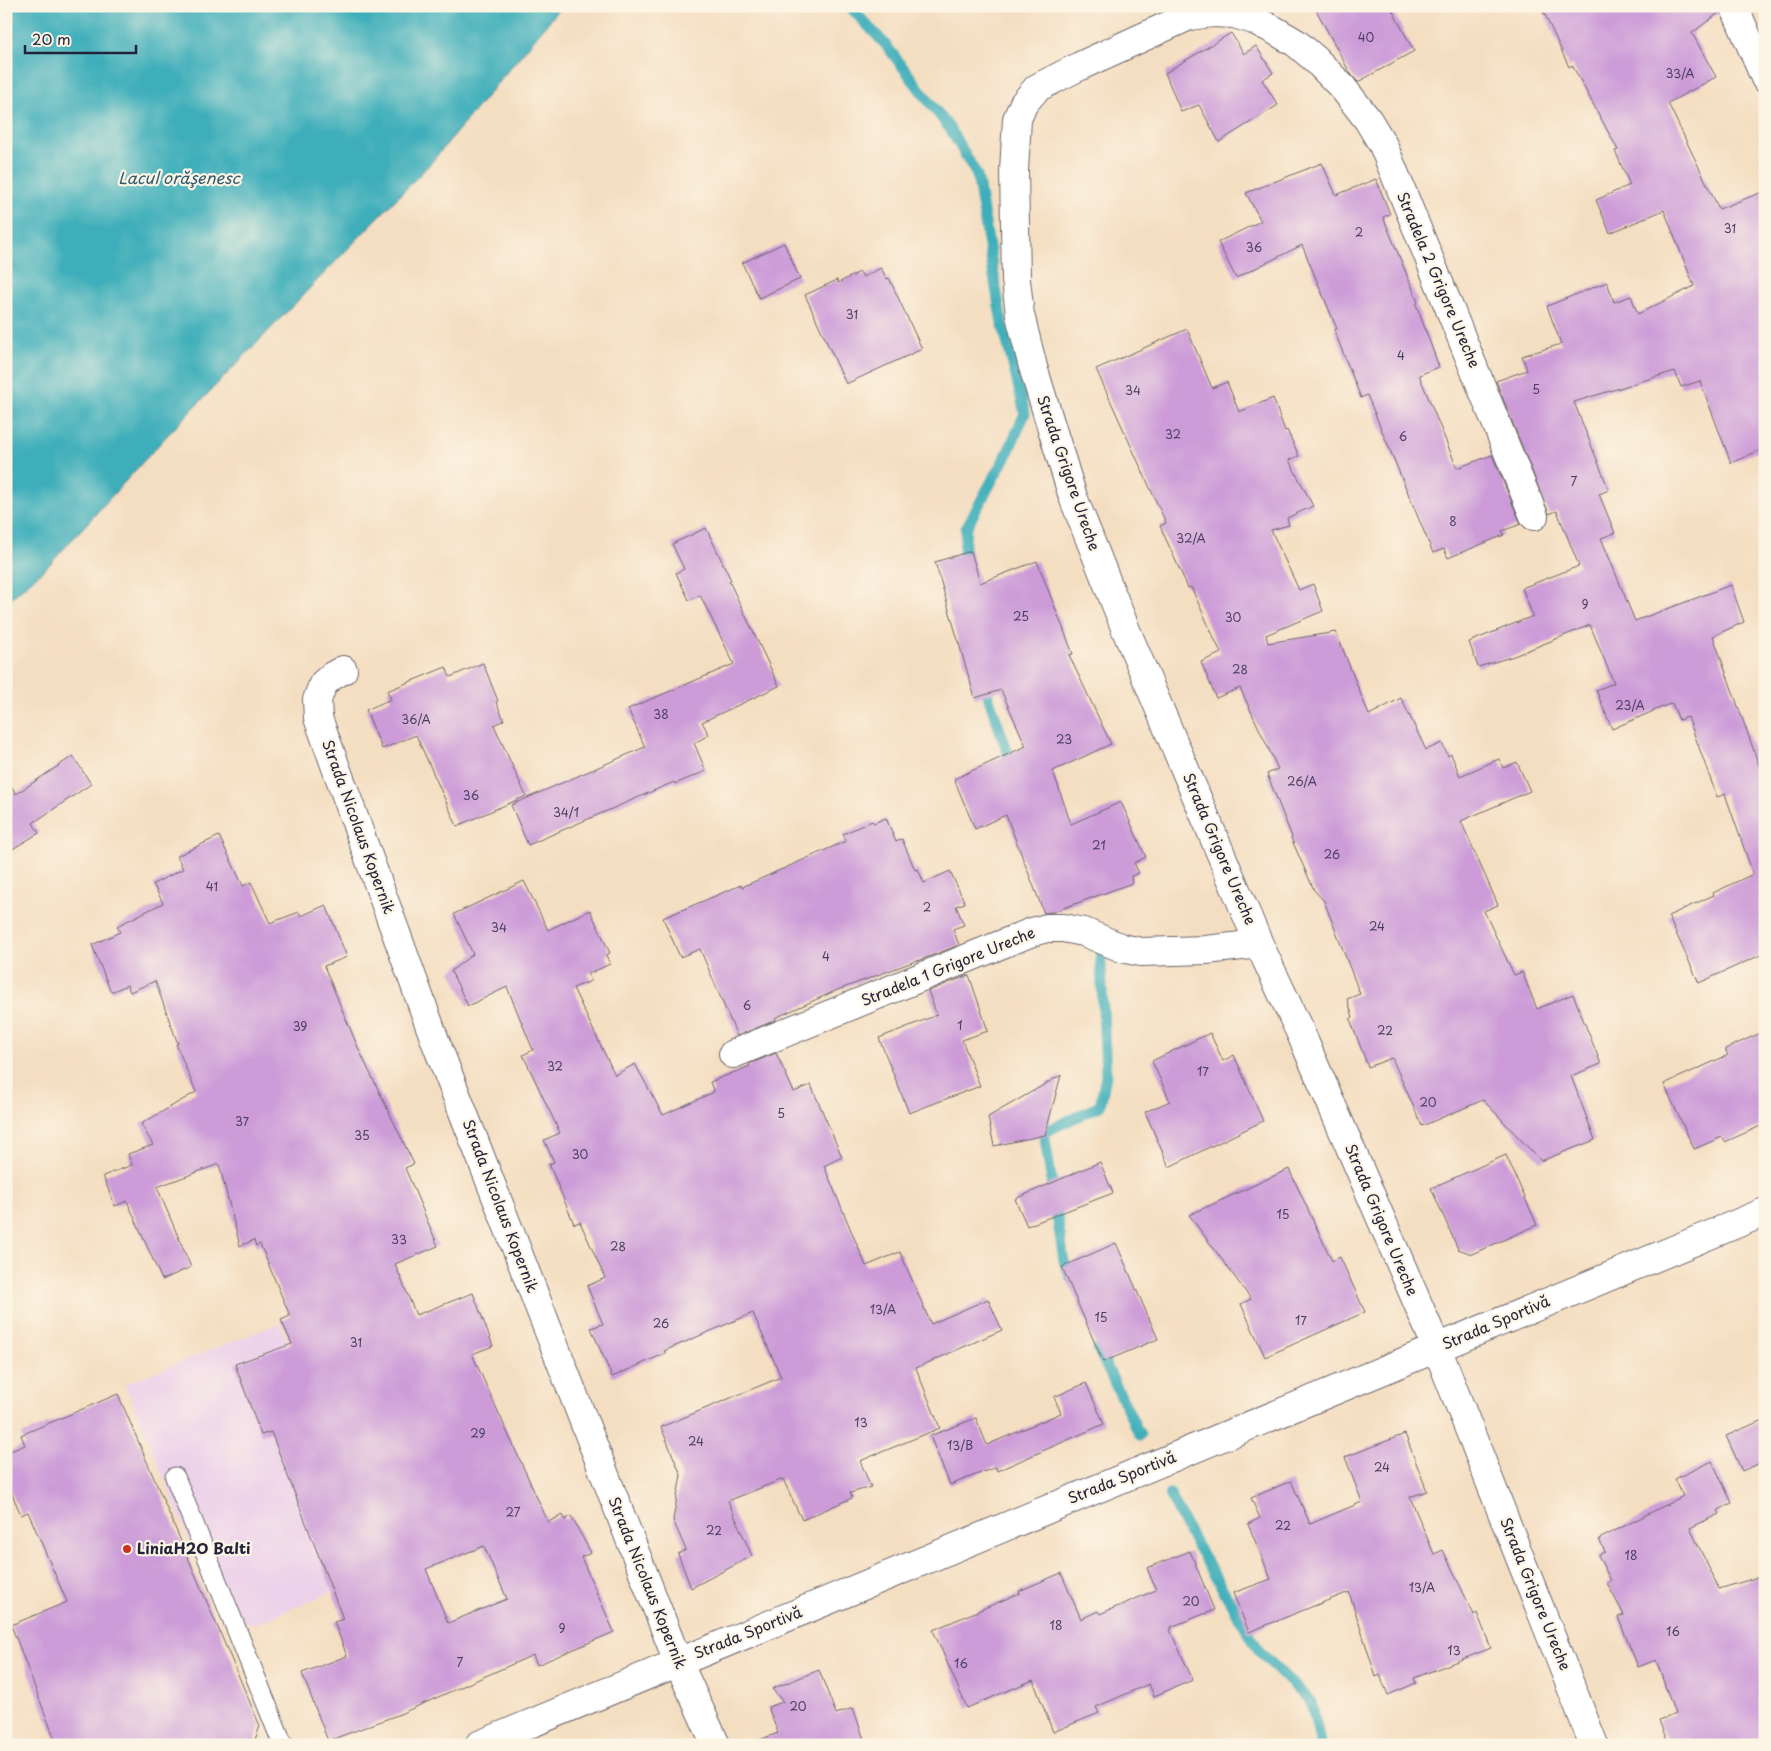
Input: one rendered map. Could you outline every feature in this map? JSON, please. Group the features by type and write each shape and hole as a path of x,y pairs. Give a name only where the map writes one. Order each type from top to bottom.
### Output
{"street":[{"path":"1734,6 1765,78"},
{"name":"Strada Grigore Ureche","path":"1315,59 1296,44 1254,20 1227,14 1189,11 1037,88 1024,103 1017,119 1014,171 1016,280 1020,315 1033,367 1073,497 1126,630 1259,944 1301,1034 1437,1348 1594,1745"},
{"name":"Stradela 2 Grigore Ureche","path":"1315,59 1343,88 1368,120 1383,145 1534,516"},
{"name":"Strada Nicolaus Kopernik","path":"343,670 323,684 317,700 318,718 436,1042 678,1662 716,1745"},
{"name":"Stradela 1 Grigore Ureche","path":"733,1054 1032,932 1047,928 1063,928 1084,932 1122,948 1141,952 1206,950 1259,944"},
{"name":"Strada Sportivă","path":"479,1745 1765,1212"}],"lane":[{"path":"175,1477 283,1745"}],"shaded area":[{"path":"280,1323 374,1573 256,1624 234,1620 224,1624 125,1384"}],"water":[{"name":"Lacul orăşenesc","path":"6,6 562,6 430,164 163,440 50,564 6,603"}],"building":[{"path":"1314,6 1390,6 1414,51 1358,82 1350,73"},
{"path":"1541,6 1719,6 1720,12 1692,33 1716,77 1668,103 1719,209 1765,191 1765,448 1731,463 1700,381 1681,387 1675,371 1574,402 1609,490 1599,494 1615,533 1601,538 1635,621 1731,585 1744,622 1713,636 1765,782 1765,953 1699,983 1668,916 1714,895 1713,893 1753,874 1725,794 1717,797 1688,717 1679,720 1672,703 1612,729 1596,690 1614,683 1590,625 1514,656 1478,667 1469,642 1533,616 1522,588 1579,566 1557,511 1549,514 1496,381 1527,370 1522,356 1561,344 1547,306 1607,282 1614,302 1631,296 1638,314 1694,286 1664,210 1610,233 1596,200 1630,185 1615,151 1618,150 1572,65 1569,67"},
{"path":"1231,33 1244,54 1256,46 1273,73 1262,80 1278,105 1219,142 1199,105 1181,112 1165,73"},
{"path":"1322,163 1336,195 1376,179 1390,214 1383,217 1418,302 1416,304 1439,367 1419,375 1457,468 1492,455 1521,524 1502,531 1504,535 1448,558 1444,549 1433,553 1367,395 1361,398 1334,330 1337,329 1302,245 1236,278 1218,242 1261,221 1246,193"},
{"path":"784,243 800,279 759,298 742,263"},
{"path":"881,268 887,279 889,278 922,349 846,384 805,295 837,280 838,283 860,272 863,277"},
{"path":"1187,329 1212,388 1227,382 1239,412 1273,398 1285,431 1287,430 1299,456 1289,460 1313,506 1287,518 1289,525 1271,530 1299,590 1313,584 1323,611 1266,635 1268,643 1336,632 1369,715 1401,698 1426,750 1442,743 1448,756 1451,754 1460,776 1499,759 1503,768 1517,762 1530,791 1461,821 1498,905 1484,911 1514,975 1522,972 1537,1009 1573,994 1601,1064 1571,1076 1595,1140 1541,1161 1483,1100 1422,1126 1392,1058 1368,1067 1350,1019 1353,1017 1347,999 1360,994 1324,901 1314,890 1291,838 1267,774 1278,769 1240,688 1216,698 1201,662 1221,653 1191,587 1188,588 1160,526 1166,523 1096,369"},
{"path":"706,528 779,686 702,722 709,735 694,743 706,771 675,784 674,782 528,845 511,805 645,747 628,709 734,664 700,595 689,600 676,573 684,569 672,544"},
{"path":"971,551 980,583 1037,561 1073,654 1069,655 1111,744 1053,771 1071,824 1121,802 1146,857 1134,863 1139,873 1131,876 1132,883 1053,912 1044,913 1006,815 975,829 954,779 1026,746 1001,690 975,698 935,562"},
{"path":"483,663 504,720 494,725 526,796 457,826 416,735 382,749 366,710 391,699 387,691 446,667 450,677"},
{"path":"73,756 91,784 33,823 39,833 6,853 6,776 16,794"},
{"path":"886,818 896,842 902,839 915,870 918,869 924,883 950,871 965,903 956,906 964,925 953,929 959,945 835,991 775,1018 776,1020 737,1036 700,949 680,957 663,918 741,885 742,887 846,841 843,834 872,821 874,823"},
{"path":"219,836 243,886 251,882 270,923 299,912 301,916 326,905 347,957 324,966 359,1050 414,1164 405,1168 438,1246 395,1264 416,1315 473,1293 493,1346 472,1354 548,1522 563,1515 565,1520 571,1516 591,1553 581,1557 614,1632 537,1665 533,1655 400,1714 328,1741 302,1673 347,1656 334,1622 343,1619 271,1432 261,1435 235,1364 292,1344 281,1320 290,1316 260,1244 256,1246 254,1240 240,1246 219,1164 157,1187 191,1267 162,1280 127,1201 115,1206 103,1176 132,1165 128,1154 153,1145 141,1124 196,1092 176,1044 178,1044 155,981 130,992 127,985 111,992 92,945 120,932 117,926 163,903 153,884 183,869 177,856","holes":["484,1546 507,1599 448,1623 426,1569"]},
{"path":"524,881 548,930 590,910 610,953 606,955 610,964 588,974 591,981 573,988 615,1075 635,1064 663,1115 714,1092 710,1082 776,1053 794,1092 811,1085 842,1157 824,1166 866,1266 900,1252 931,1324 988,1299 1002,1330 916,1368 940,1428 860,1461 871,1487 850,1493 852,1498 802,1520 783,1479 728,1501 752,1556 691,1588 678,1554 686,1550 673,1520 681,1475 661,1427 781,1377 753,1313 664,1351 666,1353 612,1377 591,1328 603,1324 587,1286 605,1278 580,1222 574,1224 549,1164 554,1162 544,1140 560,1133 523,1055 533,1050 507,987 468,1006 451,971 473,954 454,914"},
{"path":"969,975 988,1031 962,1040 980,1086 909,1113 879,1038 937,1015 928,991"},
{"path":"1765,1031 1765,1124 1725,1142 1722,1137 1694,1149 1664,1084 1728,1055 1725,1049"},
{"path":"1210,1033 1223,1061 1234,1055 1263,1121 1169,1167 1145,1112 1170,1101 1152,1061"},
{"path":"1061,1075 1045,1135 994,1146 988,1117"},
{"path":"1506,1155 1537,1225 1472,1254 1458,1249 1431,1188"},
{"path":"1100,1162 1113,1193 1027,1226 1015,1199"},
{"path":"1289,1169 1332,1261 1340,1257 1365,1312 1265,1357 1241,1304 1251,1299 1189,1215"},
{"path":"1116,1243 1158,1339 1103,1362 1062,1267"},
{"path":"1086,1383 1104,1424 997,1471 996,1467 950,1485 930,1436 976,1418 987,1445 1061,1413 1054,1397"},
{"name":"LiniaH2O Balti","path":"118,1394 260,1726 253,1745 57,1745 11,1625 67,1602 28,1512 21,1515 6,1480 6,1453 25,1445 21,1435"},
{"path":"1765,1419 1765,1461 1742,1471 1726,1436"},
{"path":"1405,1434 1427,1491 1410,1497 1434,1554 1443,1550 1474,1615 1477,1613 1491,1648 1414,1678 1416,1683 1388,1695 1380,1675 1376,1677 1349,1592 1249,1632 1233,1593 1271,1579 1248,1524 1260,1518 1251,1498 1291,1481 1310,1524 1362,1502 1345,1457"},
{"path":"1712,1461 1732,1503 1717,1511 1719,1514 1690,1528 1719,1589 1765,1575 1765,1736 1746,1745 1669,1745 1659,1721 1675,1714 1656,1660 1638,1667 1618,1617 1624,1615 1607,1583 1611,1581 1598,1555 1605,1552 1599,1539 1683,1496 1675,1479"},
{"path":"1190,1551 1214,1610 1171,1627 1172,1629 1170,1630 1193,1680 1154,1696 1149,1684 1096,1707 1099,1713 1053,1732 1033,1680 967,1708 933,1630 1020,1593 1019,1591 1061,1573 1081,1619 1098,1611 1100,1614 1156,1590 1147,1568"},
{"path":"819,1670 836,1714 853,1708 866,1745 760,1745 759,1740 778,1733 768,1707 783,1702 772,1689"}],"waterway":[{"path":"849,6 886,45 950,129 977,175 1001,318 1025,413 1009,450 966,528 963,567"},
{"path":"983,681 1013,768"},
{"path":"1071,1278 1064,1261 1044,1132 1100,1106 1106,1075 1100,942"},
{"path":"1098,1349 1140,1435"},
{"path":"1170,1494 1187,1529 1260,1652 1311,1702 1321,1745"}],"place":[{"name":"LiniaH2O Balti","path":"127,1549"}]}
